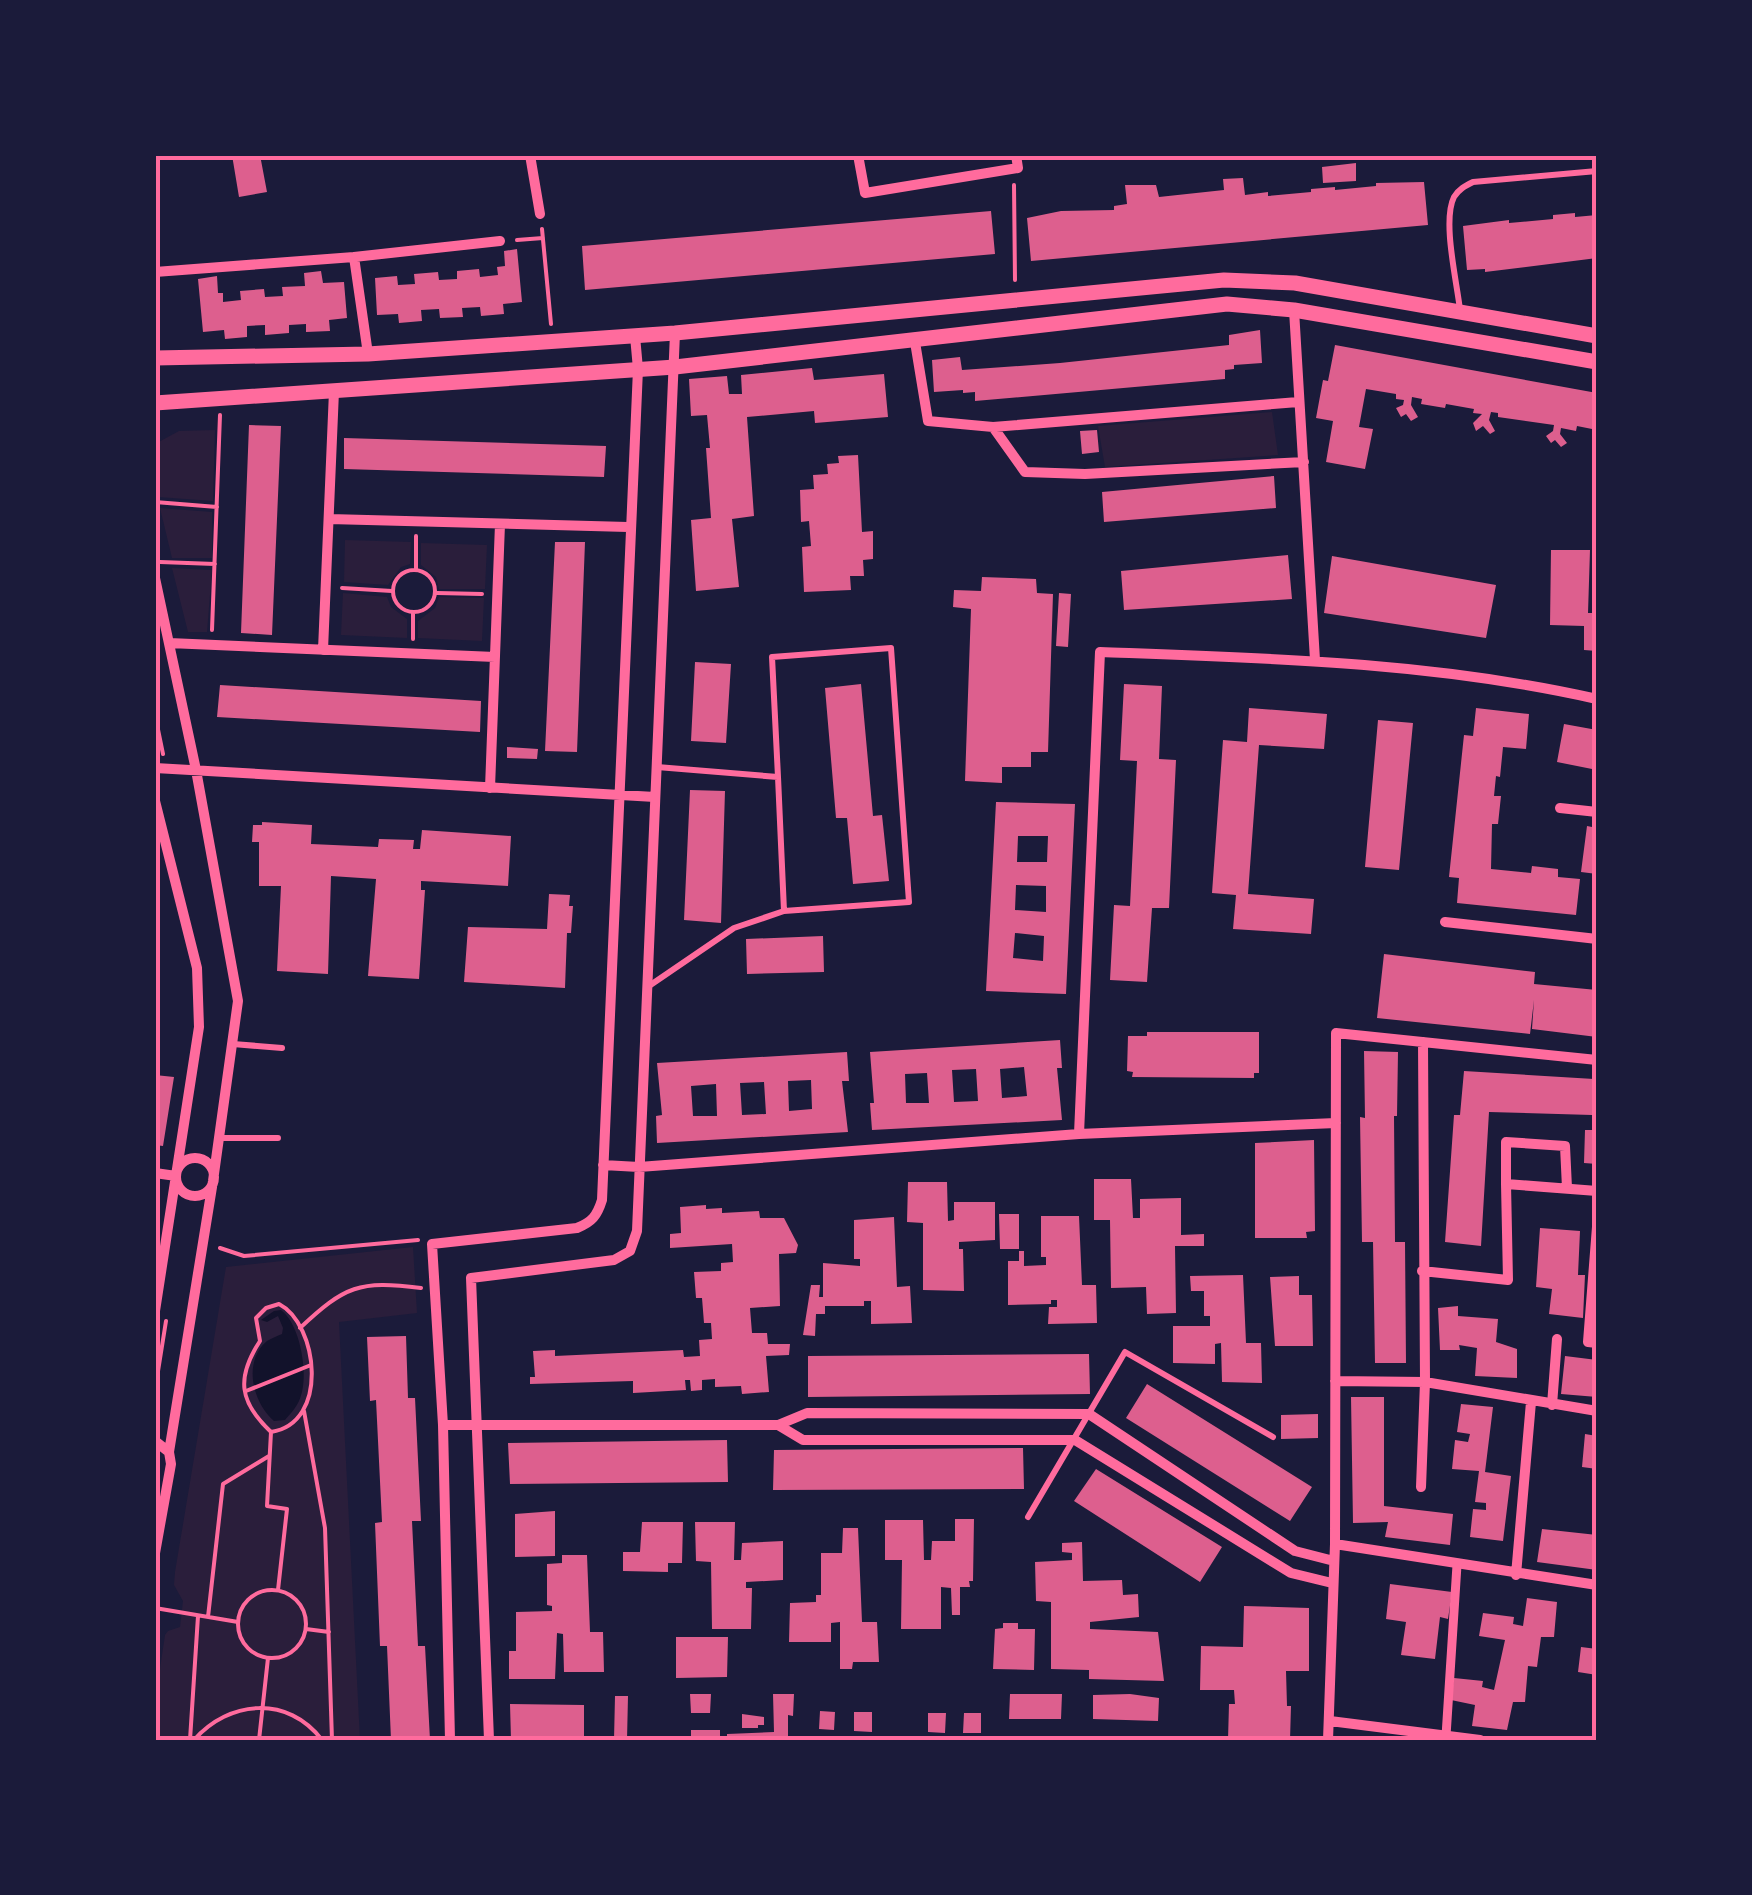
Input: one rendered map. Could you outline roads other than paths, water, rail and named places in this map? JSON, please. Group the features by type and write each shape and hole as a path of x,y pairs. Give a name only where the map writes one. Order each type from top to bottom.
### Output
{"street":[{"path":"530,155 540,214"},
{"path":"858,155 864,192 1018,168 1016,155"},
{"path":"155,272 500,242"},
{"path":"354,257 368,354"},
{"path":"155,358 368,354 635,336 1224,280 1294,283 1597,336"},
{"path":"155,403 675,367 1227,304 1294,310 1597,362"},
{"path":"1294,310 1315,660"},
{"path":"488,1740 471,1278 614,1260 630,1251 637,1231 675,333"},
{"path":"450,1740 444,1426 432,1244 577,1228 598,1214 602,1200 628,528 638,369 635,336"},
{"path":"915,342 928,422 994,426 1298,402"},
{"path":"324,650 334,390"},
{"path":"994,426 1025,472 1085,474 1304,462"},
{"path":"329,518 628,528"},
{"path":"490,788 500,524"},
{"path":"155,578 196,770 238,1002 155,1554"},
{"path":"169,643 494,658"},
{"path":"1080,1134 1100,652 1315,660 1462,675 1597,699"},
{"path":"155,768 655,798"},
{"path":"155,801 161,856 196,968 199,1028 155,1311"},
{"path":"1560,808 1597,812"},
{"path":"1445,922 1597,939"},
{"path":"1328,1740 1335,1544 1336,1033 1597,1060"},
{"path":"1421,1487 1425,1382 1423,1042"},
{"path":"603,1165 639,1166 1080,1134 1336,1123"},
{"path":"1422,1271 1508,1280 1506,1142 1565,1146 1567,1188"},
{"path":"201,1159 210,1165 213,1181 202,1194 190,1195 180,1188 176,1176 184,1161 201,1159"},
{"path":"155,1173 176,1176"},
{"path":"1506,1184 1597,1191"},
{"path":"1597,1227 1588,1342 1597,1343"},
{"path":"1552,1405 1557,1339"},
{"path":"1335,1380 1425,1382 1597,1411"},
{"path":"1516,1574 1531,1402"},
{"path":"444,1426 778,1425 807,1413 1090,1414 1295,1551 1334,1561"},
{"path":"778,1425 802,1440 1074,1440 1292,1573 1332,1583"},
{"path":"155,1441 169,1452"},
{"path":"155,1483 166,1476"},
{"path":"1335,1544 1597,1586"},
{"path":"1446,1736 1458,1565"},
{"path":"1330,1721 1480,1740"}],"lane":[{"path":"1460,312 1449,220 1452,200 1460,189 1473,182 1597,171"},
{"path":"648,986 734,928 784,910 909,902 891,648 772,657 784,910"},
{"path":"656,766 778,777"},
{"path":"232,1044 282,1048"},
{"path":"220,1138 278,1138"},
{"path":"1028,1517 1125,1352 1273,1438"}]}
